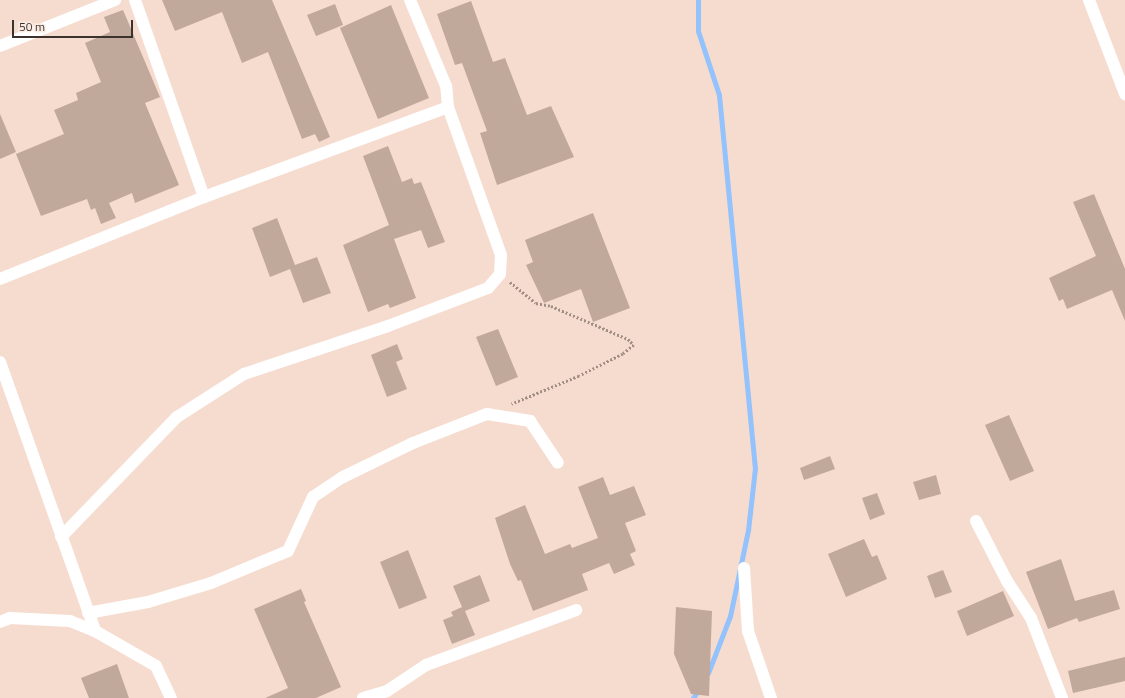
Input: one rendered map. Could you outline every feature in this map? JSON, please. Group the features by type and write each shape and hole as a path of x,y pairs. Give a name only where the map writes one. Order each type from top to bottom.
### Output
{"street":[{"path":"0,46 115,0"},
{"path":"135,0 204,197"},
{"path":"61,537 177,417 244,374 388,326 488,288 500,274 501,255 448,107 446,86 410,0"},
{"path":"1089,0 1125,94"},
{"path":"0,279 204,197 448,107"},
{"path":"0,362 95,631"},
{"path":"88,613 148,602 211,583 288,551 313,497 344,477 413,443 487,414 530,421 558,463"},
{"path":"976,521 1007,582 1031,618 1062,698"},
{"path":"744,568 748,631 771,698"},
{"path":"363,698 387,691 426,665 576,610"},
{"path":"0,622 10,618 70,621 95,631 156,666 171,698"}],"path":[{"path":"500,274 536,303 551,306 628,339 634,345 623,354 579,376 508,406"}],"building":[{"path":"162,0 272,0 330,137 319,142 315,134 302,139 268,52 242,63 222,12 175,31"},
{"path":"471,1 493,62 505,58 527,115 551,106 574,157 497,185 480,133 487,131 462,63 455,65 437,14"},
{"path":"335,4 343,25 316,36 307,15"},
{"path":"391,5 429,98 378,119 340,28"},
{"path":"123,10 160,97 145,103 179,185 135,203 132,193 109,203 116,218 101,224 95,208 91,210 87,199 41,216 16,154 64,134 54,110 78,100 76,93 101,82 85,43 110,32 104,17"},
{"path":"0,114 16,152 0,159"},
{"path":"388,146 402,182 412,178 414,184 421,182 445,242 428,248 421,230 394,239 416,298 390,308 388,304 368,312 343,245 389,225 363,156"},
{"path":"1094,194 1125,269 1125,321 1112,290 1067,309 1063,299 1059,301 1049,278 1096,256 1073,202"},
{"path":"593,213 630,308 593,322 581,289 544,303 526,265 533,262 525,240"},
{"path":"277,218 295,265 317,257 331,293 303,303 290,269 270,277 252,228"},
{"path":"498,329 518,377 496,386 476,337"},
{"path":"397,344 403,359 396,362 407,389 387,397 371,355"},
{"path":"1009,415 1034,471 1010,481 985,425"},
{"path":"830,456 835,469 804,480 800,468"},
{"path":"936,475 941,494 919,500 913,482"},
{"path":"603,477 610,495 634,486 646,515 625,523 636,551 630,554 635,565 614,574 609,563 582,574 588,590 533,611 521,580 518,581 510,564 495,518 525,505 545,554 570,544 572,548 598,538 578,487"},
{"path":"877,493 885,514 870,520 862,498"},
{"path":"864,539 872,557 877,555 887,579 846,597 828,554"},
{"path":"408,550 427,598 399,609 380,562"},
{"path":"1061,559 1075,601 1114,590 1120,609 1079,622 1077,618 1048,629 1026,572"},
{"path":"943,570 952,592 935,598 927,576"},
{"path":"480,575 490,601 465,611 475,635 452,644 443,620 453,616 451,612 462,607 453,586"},
{"path":"301,589 306,601 304,602 341,687 316,698 265,698 288,688 254,609"},
{"path":"1003,591 1014,616 967,636 957,611"},
{"path":"676,607 712,611 709,696 691,694 674,654"},
{"path":"1125,657 1125,681 1073,693 1068,671"},
{"path":"117,664 129,698 89,698 81,678"}],"waterway":[{"path":"698,0 698,31 719,95 755,468 748,530 730,616 708,673"},
{"path":"693,698 699,689"}]}
